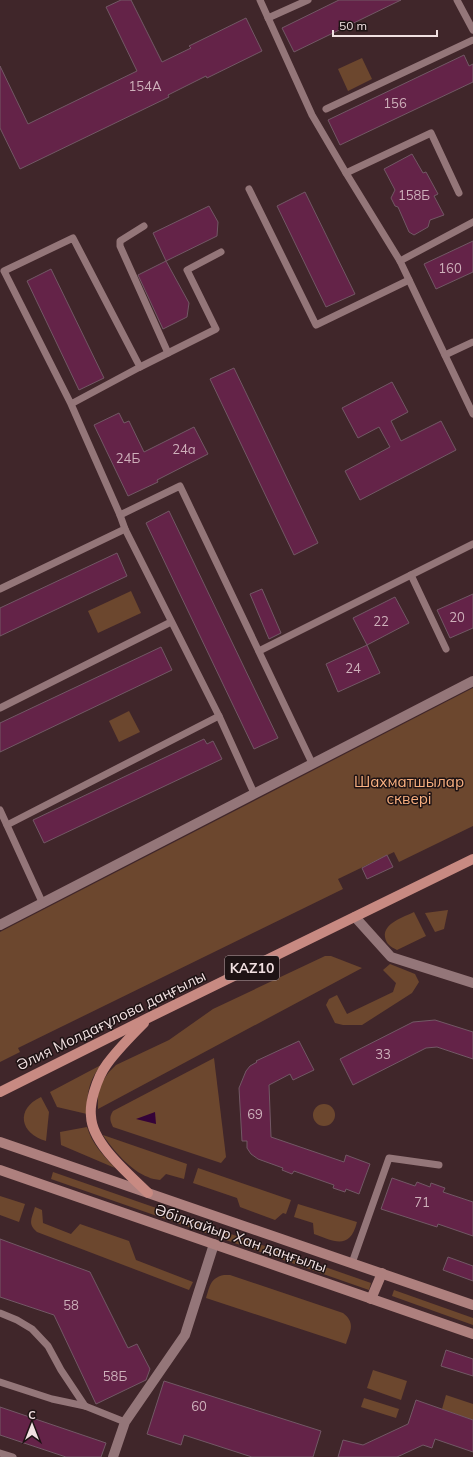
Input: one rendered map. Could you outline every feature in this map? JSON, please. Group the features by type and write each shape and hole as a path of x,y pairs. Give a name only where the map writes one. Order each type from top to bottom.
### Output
{"main road":[{"name":"Әлия Молдағұлова даңғылы","path":"0,1092 473,859"},
{"path":"148,1018 106,1065 96,1083 92,1098 91,1116 98,1138 105,1148 148,1193"},
{"name":"Әбілқайыр Хан даңғылы","path":"0,1142 473,1305"},
{"name":"Әбілқайыр Хан даңғылы","path":"0,1170 473,1334"},
{"path":"371,1299 382,1273"}],"street":[{"path":"0,925 473,681"},
{"path":"355,917 391,957 473,983"},
{"path":"113,1457 125,1422 185,1335 214,1244"}],"lane":[{"path":"260,0 312,115 400,261 473,414"},
{"path":"268,18 308,0"},
{"path":"457,0 471,19 473,30"},
{"path":"326,109 473,40"},
{"path":"346,173 431,133 459,193"},
{"path":"249,189 316,325 409,280"},
{"path":"400,261 473,222"},
{"path":"144,226 120,241 120,246 168,353"},
{"path":"140,367 73,238 4,271 71,404 125,529 219,716 254,793"},
{"path":"71,404 216,329 187,270 221,252"},
{"path":"445,355 473,342"},
{"path":"120,515 180,486 312,763"},
{"path":"0,589 125,529"},
{"path":"259,651 473,544"},
{"path":"411,575 446,649"},
{"path":"0,708 171,622"},
{"path":"7,825 219,716"},
{"path":"0,811 43,904"},
{"path":"352,1263 389,1158 439,1165"},
{"path":"0,1313 17,1320 32,1329 48,1346 61,1370 85,1406"},
{"path":"0,1382 52,1399 85,1406 125,1422"},
{"path":"0,1453 13,1457"}],"green space":[{"path":"362,58 372,79 348,91 338,69"},
{"path":"131,591 141,613 98,633 88,611"},
{"name":"Шахматшылар сквері","path":"473,688 473,826 399,862 394,852 338,879 343,889 18,1048 20,1052 0,1062 0,932"},
{"path":"129,711 140,732 119,742 109,721"},
{"path":"448,910 444,929 435,932 425,913"},
{"path":"414,912 426,936 397,950 388,943 385,937 385,932 387,928 395,921"},
{"path":"325,956 331,956 362,968 98,1109 98,1091 102,1082 116,1065 169,1040 213,1009"},
{"path":"390,964 415,974 419,982 412,993 362,1025 343,1025 335,1023 326,1005 329,999 337,995 347,1014 393,992 396,983 383,970"},
{"path":"214,1058 226,1157 221,1163 113,1127 110,1119 113,1111"},
{"path":"101,1065 93,1077 89,1088 87,1114 57,1107 50,1092"},
{"path":"41,1097 49,1112 46,1141 37,1138 31,1133 26,1127 24,1121 24,1114 27,1108"},
{"path":"324,1104 332,1107 335,1115 332,1123 324,1126 316,1123 313,1115 316,1107"},
{"path":"87,1127 95,1144 115,1168 61,1145 60,1132"},
{"path":"103,1135 187,1164 184,1179 166,1174 160,1180 142,1174 123,1159"},
{"path":"198,1168 291,1200 286,1214 283,1213 275,1220 240,1207 237,1198 193,1183"},
{"path":"53,1172 371,1283 369,1290 51,1179"},
{"path":"0,1196 25,1204 19,1222 0,1215"},
{"path":"298,1204 357,1222 354,1231 350,1237 340,1242 314,1234 313,1223 294,1217"},
{"path":"35,1207 42,1210 43,1223 71,1234 80,1224 129,1241 136,1260 193,1282 189,1290 37,1232 31,1223"},
{"path":"224,1275 230,1275 343,1313 350,1320 351,1324 346,1344 206,1298 213,1280"},
{"path":"394,1290 473,1318 473,1325 392,1296"},
{"path":"373,1370 407,1381 401,1400 367,1388"},
{"path":"446,1395 473,1404 473,1420 442,1409"},
{"path":"364,1398 399,1409 396,1418 361,1407"}],"shaded area":[{"path":"155,1112 156,1124 136,1119"}],"building":[{"path":"121,0 131,0 162,62 191,48 189,46 246,18 262,51 207,78 206,76 168,95 169,97 20,169 0,128 0,66 28,124 137,71 106,7"},
{"path":"339,0 401,0 294,52 282,28"},
{"path":"464,55 469,66 473,64 473,82 340,145 328,120"},
{"path":"412,154 423,173 426,172 438,194 434,196 444,215 430,220 428,227 414,235 409,232 398,207 395,206 391,198 395,190 384,169"},
{"path":"305,192 355,294 326,307 277,206"},
{"path":"209,206 218,222 217,236 166,261 153,233"},
{"path":"473,241 473,272 436,289 424,264"},
{"path":"166,261 189,303 187,317 163,329 138,275"},
{"path":"51,269 104,378 79,390 27,281"},
{"path":"234,368 318,543 294,555 210,379"},
{"path":"392,382 408,412 391,421 401,441 441,421 456,450 360,500 345,471 390,447 379,427 358,438 342,408"},
{"path":"119,413 124,423 129,421 144,452 194,427 208,454 157,480 158,482 128,496 94,425"},
{"path":"169,511 278,738 254,749 146,523"},
{"path":"117,553 127,576 0,636 0,608"},
{"path":"262,589 281,633 269,639 250,594"},
{"path":"473,594 473,628 450,638 437,610"},
{"path":"395,597 409,623 367,645 353,618"},
{"path":"367,645 380,673 338,692 326,664"},
{"path":"161,647 172,670 0,752 0,723"},
{"path":"204,739 207,744 213,741 222,759 44,843 33,820"},
{"path":"387,855 393,867 367,879 362,868"},
{"path":"435,1020 473,1032 473,1059 437,1047 426,1048 353,1085 340,1059 413,1022"},
{"path":"299,1041 314,1070 293,1080 290,1074 269,1085 271,1137 344,1162 346,1155 370,1164 359,1194 346,1189 345,1192 333,1188 334,1185 294,1171 292,1174 282,1170 283,1168 258,1159 251,1154 247,1148 247,1141 242,1141 239,1088 246,1071 250,1066 257,1062 256,1061"},
{"path":"392,1178 415,1186 417,1182 430,1187 431,1183 445,1188 443,1192 473,1202 473,1236 438,1224 437,1227 381,1209"},
{"path":"0,1239 90,1272 128,1348 137,1344 150,1369 146,1380 96,1404 54,1315 0,1297"},
{"path":"448,1257 473,1266 473,1281 443,1270"},
{"path":"446,1350 473,1359 473,1376 441,1366"},
{"path":"164,1381 321,1431 313,1457 252,1457 184,1435 181,1445 147,1434"},
{"path":"416,1400 473,1420 473,1452 435,1439 432,1448 423,1445 397,1457 338,1457 343,1440 363,1445 408,1424"},
{"path":"0,1407 106,1443 101,1457 66,1457 0,1435"}]}
